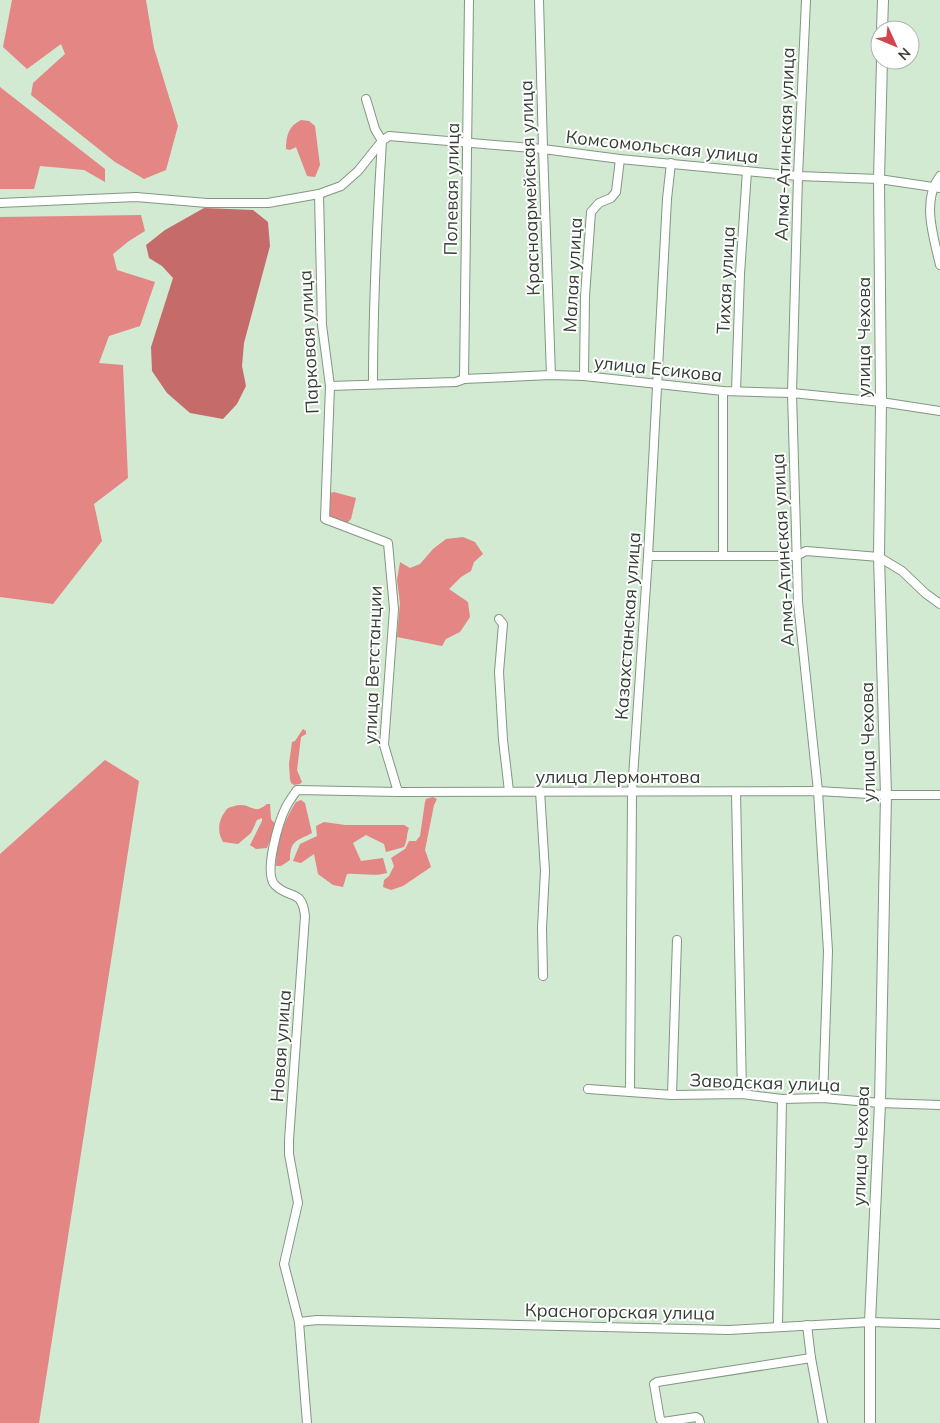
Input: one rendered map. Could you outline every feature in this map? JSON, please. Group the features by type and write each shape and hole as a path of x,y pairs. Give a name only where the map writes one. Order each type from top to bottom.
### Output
{"street":[{"name":"Полевая улица","path":"464,379 469,0"},
{"name":"Красноармейская улица","path":"539,0 551,375"},
{"name":"Алма-Атинская улица","path":"806,0 798,176 792,393 798,602 818,791 828,951 823,1098"},
{"path":"882,20 883,0"},
{"name":"улица Чехова","path":"870,1423 870,1322 880,1103 886,796 879,557 881,402 879,179 882,70"},
{"path":"366,98 375,129 382,141 374,272 373,384"},
{"name":"Комсомольская улица","path":"382,141 390,136 543,149 620,159 798,176 879,179 936,187"},
{"path":"0,202 136,197 207,203 268,202 319,194 340,186 358,171 382,141"},
{"name":"Малая улица","path":"584,376 585,296 590,212 599,203 611,198 616,192 620,159"},
{"name":"Казахстанская улица","path":"630,1092 632,792 648,556 667,199 672,163"},
{"name":"Тихая улица","path":"736,391 740,274 747,171"},
{"path":"940,176 930,212 932,231 940,265"},
{"name":"Парковая улица","path":"319,194 322,325 330,386 325,519"},
{"name":"улица Есикова","path":"330,386 456,382 464,379 551,375 584,376 724,391 792,393 881,402 940,411"},
{"path":"723,555 724,391"},
{"name":"улица Ветстанции","path":"325,519 388,543 394,609 384,744 398,792"},
{"path":"648,556 796,556 806,550 879,557 902,571 925,593 940,604"},
{"path":"499,619 502,624 499,672 501,711 509,792"},
{"name":"улица Лермонтова","path":"297,790 398,792 818,791 886,796 940,795"},
{"name":"Новая улица","path":"297,790 285,808 272,855 270,873 271,879 276,885 299,898 304,904 305,916 289,1140 289,1154 298,1203 284,1264 299,1322"},
{"path":"540,791 545,871 543,976"},
{"path":"736,792 742,1094"},
{"path":"672,1095 678,940"},
{"name":"Заводская улица","path":"588,1089 672,1095 742,1094 782,1100 823,1098 880,1103 940,1105"},
{"path":"778,1326 782,1100"},
{"name":"Красногорская улица","path":"299,1322 317,1320 729,1330 870,1322 940,1324"},
{"path":"299,1322 307,1423"},
{"path":"807,1325 823,1423"},
{"path":"700,1423 700,1420 696,1417 663,1422 660,1420 654,1384 811,1358"}],"shaded area":[{"path":"12,0 146,0 154,48 178,126 166,170 144,179 115,162 31,95 33,83 65,54 61,44 27,69 3,47"},
{"path":"0,87 105,169 105,182 84,170 40,166 34,189 0,189"},
{"path":"301,120 309,121 315,126 320,165 315,177 307,176 296,147 290,150 286,149 289,132"},
{"path":"204,208 253,210 268,222 270,246 244,343 242,366 246,386 237,404 223,419 190,413 167,393 152,371 151,347 173,278 162,266 149,258 146,245 165,230"},
{"path":"141,215 145,231 113,254 117,270 155,282 140,326 109,336 99,363 123,365 128,478 94,504 102,541 53,604 0,597 0,217"},
{"path":"334,492 356,498 351,519 346,524 336,521 330,516 330,493"},
{"path":"463,537 475,542 483,554 474,562 471,571 461,577 449,589 468,602 470,617 460,632 446,639 442,646 397,637 400,603 397,580 400,562 410,568 420,564 433,549 446,539"},
{"path":"303,729 306,731 306,734 301,737 297,770 302,782 294,785 290,779 289,764 292,742 295,741"},
{"path":"105,760 139,781 39,1423 0,1423 0,854"},
{"path":"433,797 437,799 434,805 425,850 431,867 403,886 391,890 383,887 384,880 389,876 394,866 391,858 405,849 409,841 416,841 420,836 426,799"},
{"path":"301,800 305,803 312,833 295,842 291,848 290,860 281,866 276,866 277,849 284,824 296,802"},
{"path":"270,804 271,819 276,825 267,848 256,849 250,845 262,818 257,820 251,833 238,844 223,842 219,829 222,816 228,808 244,805 259,809"},
{"path":"324,822 345,825 404,825 409,828 404,847 386,852 384,844 366,835 353,843 361,861 383,858 387,873 377,875 347,874 343,887 333,885 318,874 314,854 301,863 293,861 300,844 317,836 316,826"}]}
